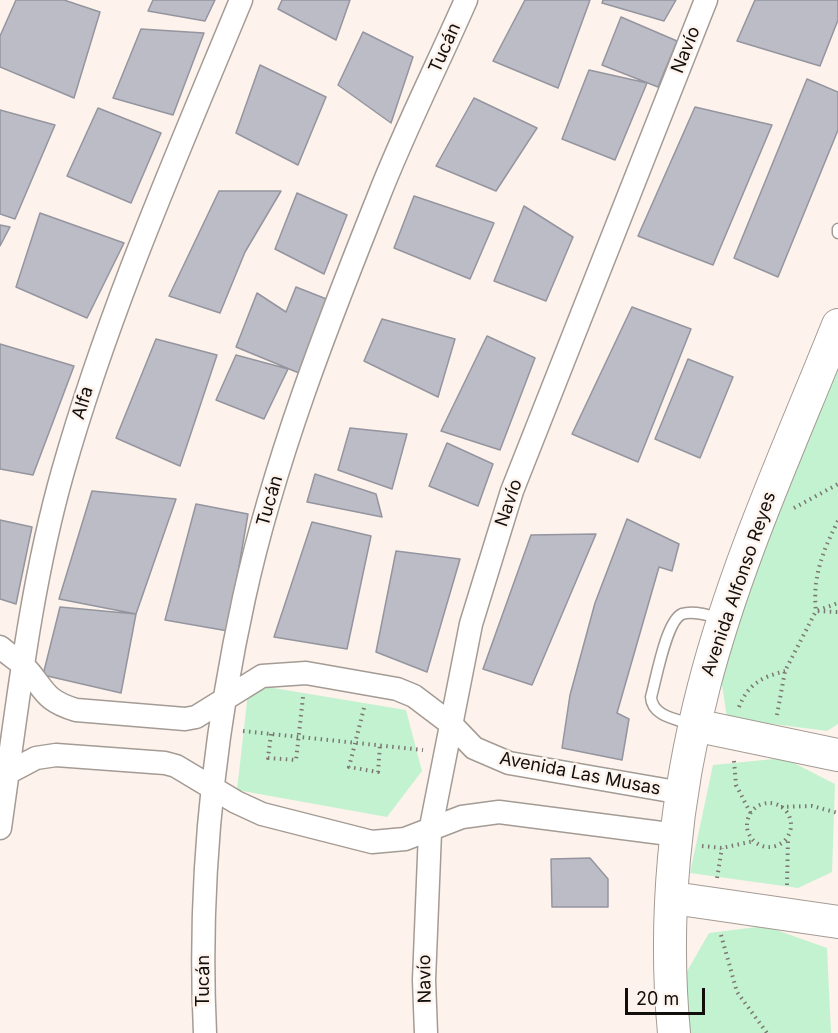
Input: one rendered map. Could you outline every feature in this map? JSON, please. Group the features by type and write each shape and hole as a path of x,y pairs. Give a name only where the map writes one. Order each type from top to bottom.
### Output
{"main road":[{"name":"Avenida Alfonso Reyes","path":"674,1033 671,954 676,840 694,725 724,619 751,544 838,325"},
{"path":"694,725 838,755"},
{"path":"673,898 838,922"}],"street":[{"name":"Alfa","path":"0,828 4,774 43,551 62,472 88,387 139,249 242,0"},
{"name":"Tucán","path":"205,1033 204,911 214,790 225,700 244,596 282,460 311,373 378,195 466,0"},
{"name":"Navío","path":"426,1033 425,938 430,832 471,624 512,491 706,0"},
{"name":"Avenida Las Musas","path":"0,647 23,665 46,696 60,705 76,710 185,719 196,717 262,676 306,673 369,683 414,696 451,724 474,748 509,763 682,793"},
{"path":"4,774 36,758 73,754 165,763 176,766 214,790 262,814 372,842 390,843 430,832 462,817 499,812 676,840"}],"lane":[{"path":"694,725 657,712 652,706 651,697 670,628 679,615 689,612 724,619"}],"path":[{"path":"776,742 778,701 785,671 816,611 815,589 818,566 838,521"},
{"path":"816,611 838,603"},
{"path":"816,611 838,612"},
{"path":"751,814 736,785 731,732 745,692 762,677 785,671"},
{"path":"271,734 268,758 296,760 306,673"},
{"path":"369,683 349,767 378,772 380,745"},
{"path":"221,730 444,752"},
{"path":"755,841 747,829 751,814 761,804 780,807 812,806 838,813"},
{"path":"780,807 789,813 792,823 792,832 788,838 784,914"},
{"path":"676,840 722,848 755,841 770,846 788,838"},
{"path":"712,903 737,992 767,1033"}],"green space":[{"path":"838,345 838,724 827,731 727,718 716,645"},
{"path":"249,684 406,710 422,771 387,817 237,790"},
{"path":"784,758 835,784 832,872 798,888 690,873 713,765"},
{"path":"765,926 827,948 831,1033 682,1033 674,994 709,933"}],"building":[{"path":"16,0 64,0 100,12 74,98 0,67 0,36"},
{"path":"153,0 215,0 205,21 148,11"},
{"path":"282,0 350,0 336,40 278,9"},
{"path":"525,0 590,0 558,88 493,61"},
{"path":"603,0 676,0 664,21 602,3"},
{"path":"755,0 838,0 838,20 820,66 737,41"},
{"path":"621,17 677,41 658,87 602,65"},
{"path":"141,29 204,33 173,115 113,98"},
{"path":"363,32 413,57 391,123 338,85"},
{"path":"260,65 326,97 298,165 236,133"},
{"path":"589,70 647,83 615,160 562,139"},
{"path":"807,79 838,92 838,130 778,277 734,258"},
{"path":"474,98 537,128 496,191 436,166"},
{"path":"695,107 772,125 713,265 638,236"},
{"path":"98,108 161,133 131,203 67,176"},
{"path":"0,110 55,125 15,219 0,214"},
{"path":"219,191 281,191 245,252 220,313 169,296"},
{"path":"297,193 347,215 324,274 275,249"},
{"path":"414,196 494,223 470,279 394,248"},
{"path":"524,206 573,237 546,301 494,281"},
{"path":"40,213 124,243 87,318 16,287"},
{"path":"0,225 10,227 0,246"},
{"path":"296,287 329,300 299,373 236,347 257,293 286,312"},
{"path":"632,307 691,329 638,462 572,434"},
{"path":"382,319 455,339 438,397 364,361"},
{"path":"487,336 535,358 500,450 441,431"},
{"path":"156,339 217,355 180,466 116,438"},
{"path":"0,344 74,366 33,475 0,469"},
{"path":"236,355 288,369 264,419 216,400"},
{"path":"688,359 733,377 700,458 655,439"},
{"path":"350,428 407,434 392,489 338,470"},
{"path":"447,443 493,464 478,506 429,486"},
{"path":"315,474 376,494 382,517 307,502"},
{"path":"92,491 176,499 136,614 59,599"},
{"path":"196,504 248,514 228,631 165,620"},
{"path":"627,519 679,544 672,571 659,567 617,713 629,719 622,760 562,748 570,695 595,603"},
{"path":"0,520 32,527 16,604 0,599"},
{"path":"312,522 371,536 347,649 274,637"},
{"path":"596,534 532,685 483,669 531,535"},
{"path":"396,551 460,559 427,672 376,652"},
{"path":"60,607 136,614 121,693 43,675"},
{"path":"590,858 608,879 608,907 552,907 551,859"}]}
